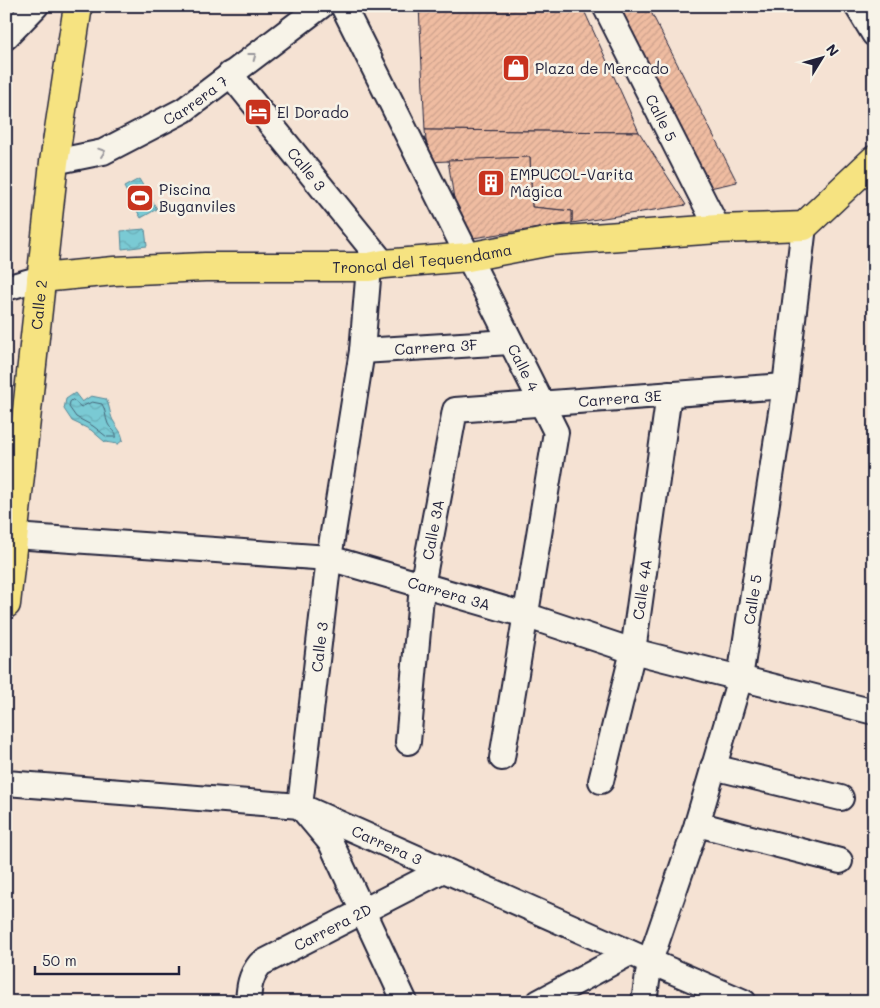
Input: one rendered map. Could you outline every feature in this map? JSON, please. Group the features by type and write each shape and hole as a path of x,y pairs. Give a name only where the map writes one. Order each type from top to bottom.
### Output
{"main road":[{"name":"Calle 2","path":"6,604 10,552 54,162 78,6"},
{"path":"804,226 874,160"},
{"name":"Troncal del Tequendama","path":"41,278 114,270 205,267 377,266 468,257 551,241 718,229 804,226"}],"street":[{"path":"6,37 36,6"},
{"name":"Carrera 7","path":"54,162 103,152 184,110 321,6"},
{"name":"Calle 4","path":"343,6 556,432 502,758"},
{"name":"Calle 5","path":"605,6 718,229"},
{"path":"857,6 874,34"},
{"name":"Calle 3","path":"230,74 377,266 329,558 300,806"},
{"name":"Calle 5","path":"644,1002 640,957 697,824 740,678 785,386 804,226"},
{"path":"6,288 41,278"},
{"name":"Carrera 3F","path":"362,351 510,342"},
{"name":"Carrera 3E","path":"456,410 785,386"},
{"name":"Calle 4A","path":"601,781 633,651 669,394"},
{"name":"Calle 3A","path":"408,742 422,586 456,410"},
{"name":"Carrera 3A","path":"10,552 329,558 525,615 633,651 874,712"},
{"path":"713,767 841,798"},
{"name":"Carrera 3","path":"6,782 300,806 744,1002"},
{"path":"300,806 331,843 405,1002"},
{"path":"697,824 840,861"},
{"name":"Carrera 2D","path":"248,1002 248,988 252,973 260,964 443,870"},
{"path":"539,1002 640,957"}],"water":[{"name":"Piscina Buganviles","path":"139,179 157,209 141,218 124,187"},
{"path":"145,229 147,246 122,249 121,231"},
{"path":"75,393 82,402 91,396 106,399 113,420 123,440 118,444 105,442 91,430 72,421 64,409 66,399"}],"building":[{"name":"Plaza de Mercado","path":"419,6 582,6 639,132 425,130"},
{"path":"618,6 648,6 737,182 710,188"},
{"path":"425,130 639,132 686,205 572,223 572,211 532,207 530,157 428,162"},
{"name":"EMPUCOL-Varita Mágica","path":"530,157 532,207 572,211 572,223 473,238 456,212 448,160"}],"place":[{"name":"Plaza de Mercado","path":"516,68"},
{"name":"El Dorado","path":"258,112"},
{"name":"EMPUCOL-Varita Mágica","path":"491,183"},
{"name":"Piscina Buganviles","path":"140,198"}]}
